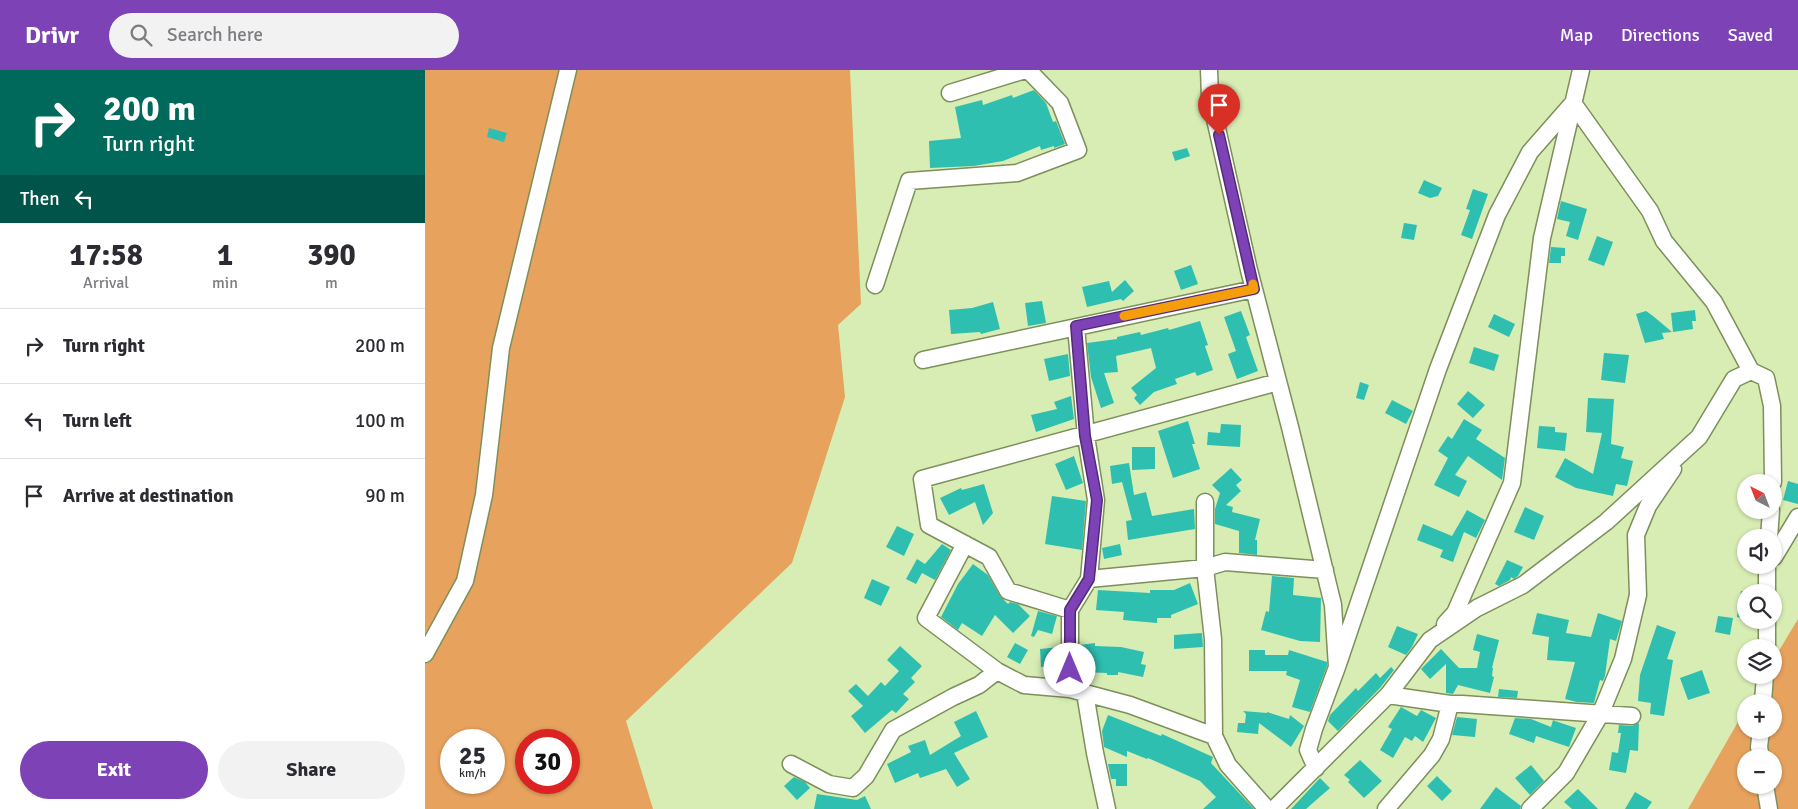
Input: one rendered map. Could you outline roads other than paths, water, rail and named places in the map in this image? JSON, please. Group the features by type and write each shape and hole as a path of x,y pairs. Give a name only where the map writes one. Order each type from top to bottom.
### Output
{"street":[{"path":"425,654 465,581 484,495 501,348 568,70"},
{"path":"875,285 909,181 1017,173 1078,150 1060,103 1026,70 951,93"},
{"path":"1209,70 1210,97 1254,289 1279,382 1333,605 1337,667"},
{"path":"1274,809 1387,695 1430,640 1455,614 1513,483 1542,238 1581,70"},
{"path":"1573,103 1650,211 1664,241 1714,302 1751,371 1766,378 1771,406 1773,474"},
{"path":"1316,768 1308,750 1314,729 1337,667 1438,369 1497,215 1530,152 1573,103"},
{"path":"923,360 1254,289"},
{"path":"1076,326 1085,436 1097,500 1089,579 1070,610 1077,691 1095,753 1107,809"},
{"path":"1530,809 1566,773 1600,714 1623,658 1638,595 1636,536 1648,506 1693,442 1733,379 1751,371"},
{"path":"1070,610 1008,591 989,558 929,525 922,479 1279,382"},
{"path":"1430,640 1477,608 1523,585 1606,522 1693,442"},
{"path":"1205,502 1205,568 1213,639 1214,736 1228,764 1267,809"},
{"path":"1782,543 1798,517"},
{"path":"965,544 926,618 997,671 1024,686 1077,691 1130,705 1214,736"},
{"path":"1089,579 1205,568 1225,562 1325,570"},
{"path":"791,764 829,784 853,788 867,776 893,730 979,685 997,671"},
{"path":"1387,695 1450,704 1632,716"},
{"path":"1386,809 1432,755 1441,739 1450,704"},
{"path":"1766,794 1769,809"}]}
